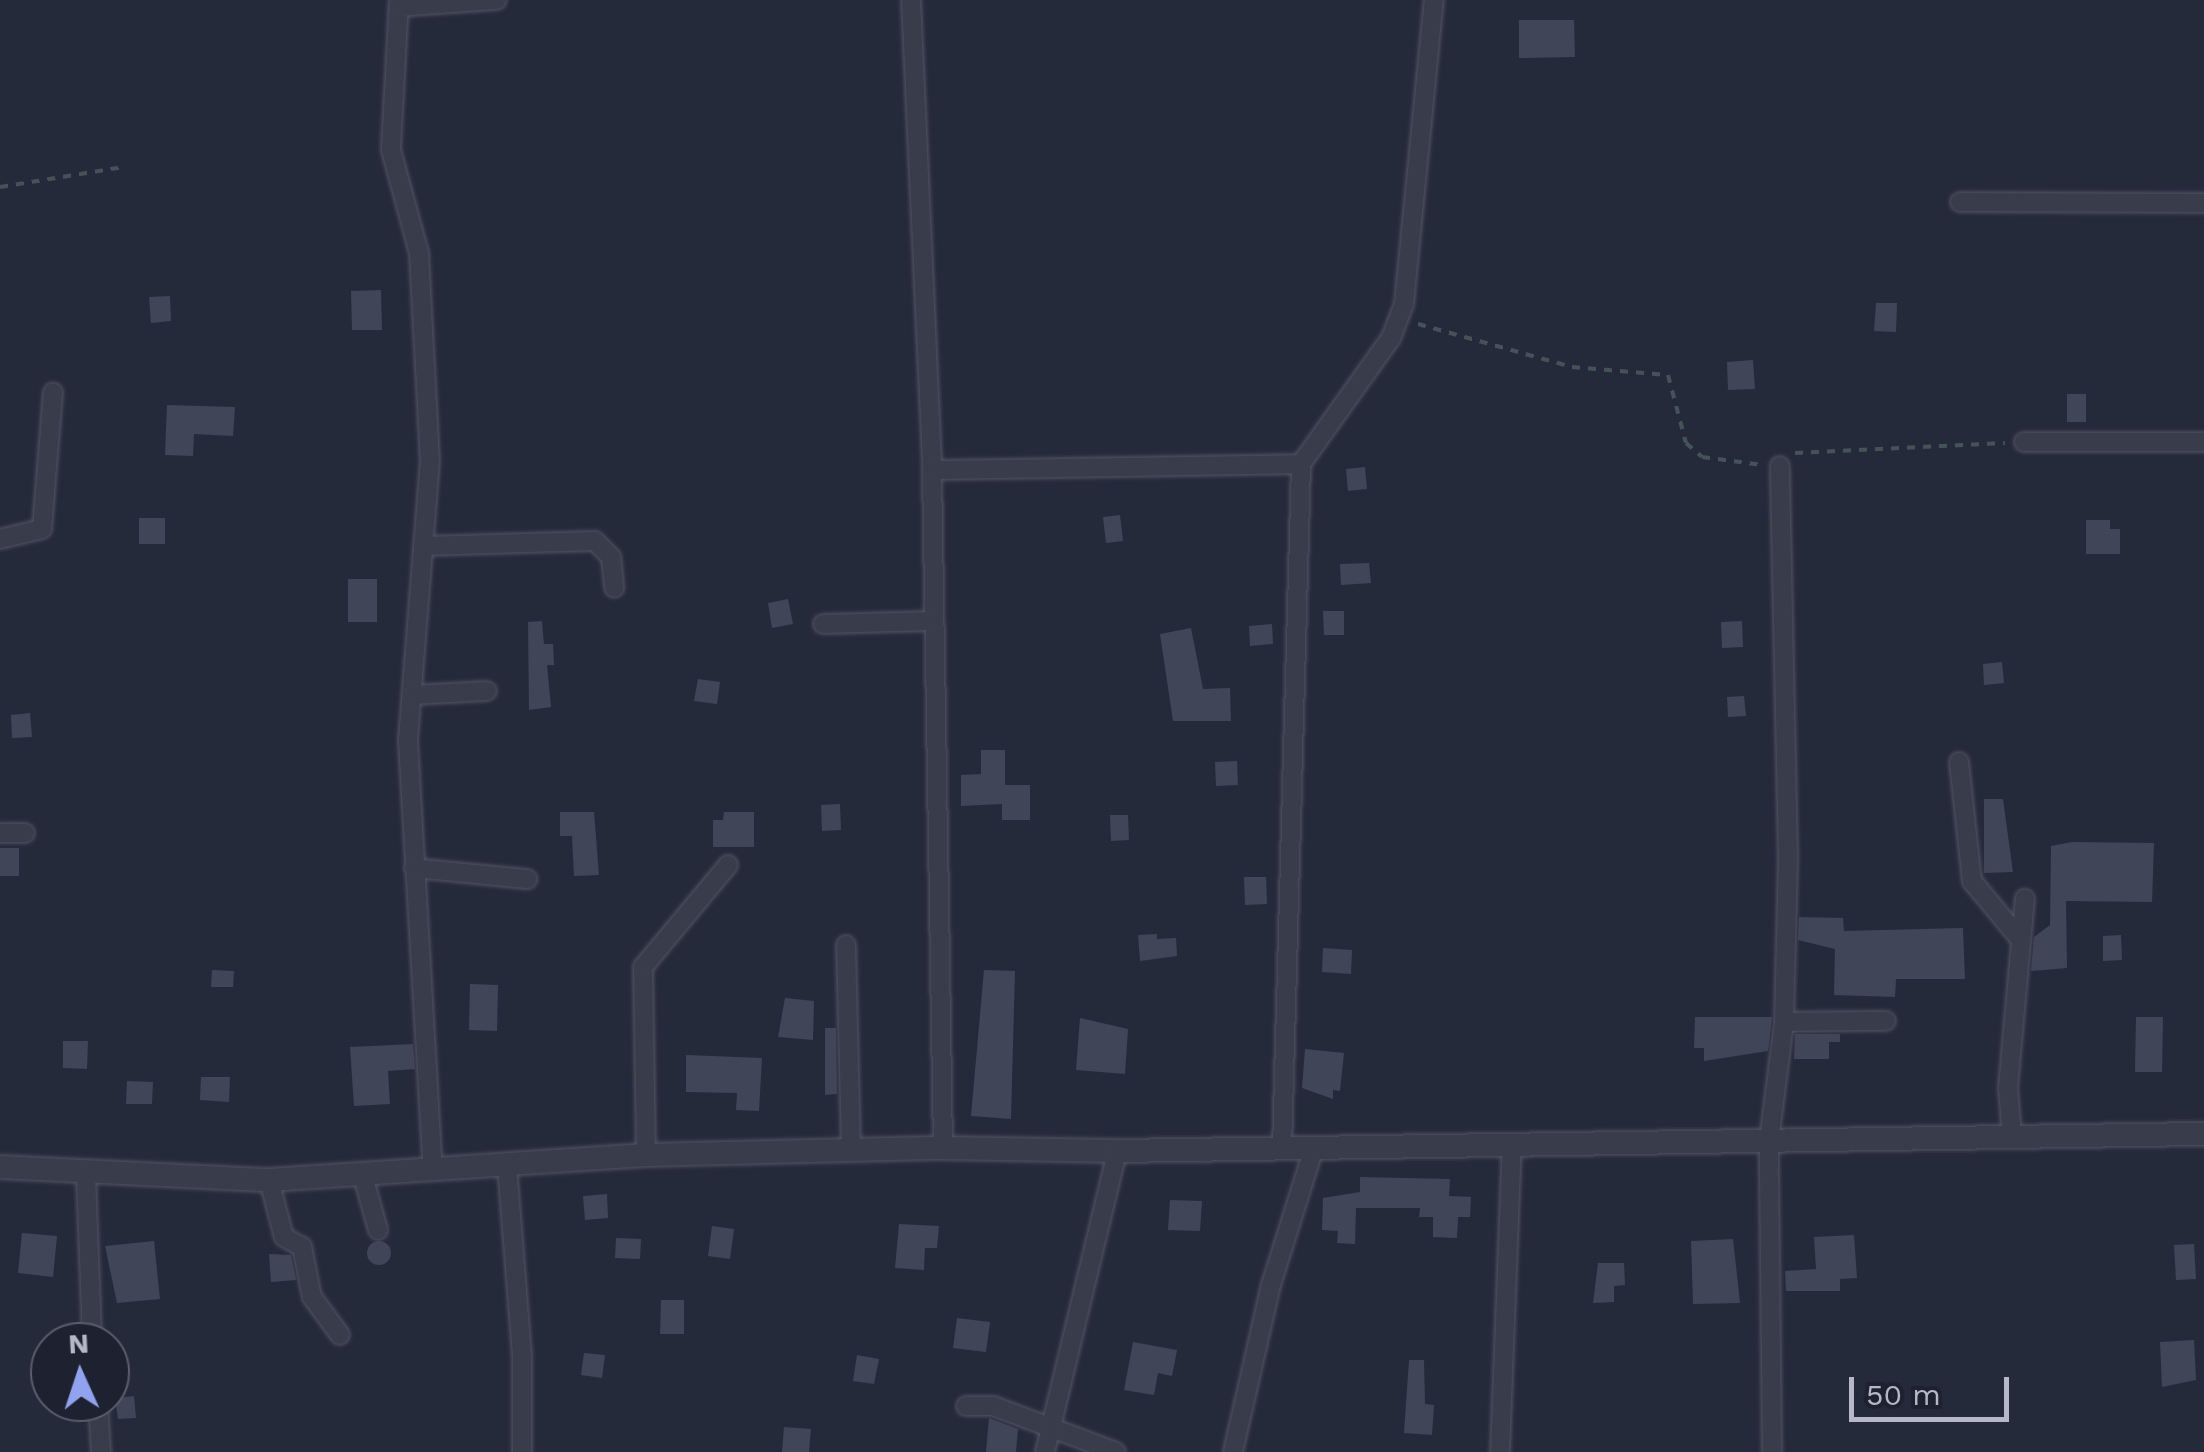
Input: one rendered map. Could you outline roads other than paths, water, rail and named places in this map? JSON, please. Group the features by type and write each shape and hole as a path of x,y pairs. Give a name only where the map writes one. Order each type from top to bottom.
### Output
{"street":[{"path":"433,1170 414,868 412,696 430,460 419,253 392,150 399,3 497,0"},
{"path":"911,0 932,470 944,1148"},
{"path":"1282,1149 1301,464 1398,320 1434,0"},
{"path":"1960,202 2204,203"},
{"path":"0,539 42,529 53,392"},
{"path":"2024,442 2204,442"},
{"path":"932,470 1301,464"},
{"path":"1772,1452 1769,1141 1784,1022 1788,857 1780,466"},
{"path":"423,546 596,541 610,558 614,588"},
{"path":"824,624 934,621"},
{"path":"412,696 487,692"},
{"path":"1959,762 1972,881 2020,939"},
{"path":"0,832 25,833"},
{"path":"646,1156 643,967 728,865"},
{"path":"414,868 527,879"},
{"path":"2012,1136 2008,1088 2025,899"},
{"path":"846,945 852,1151"},
{"path":"1784,1022 1886,1021"},
{"path":"0,1167 86,1175 269,1180 646,1156 944,1148 1117,1151 2204,1134"},
{"path":"1500,1452 1512,1144"},
{"path":"1233,1452 1271,1285 1314,1148"},
{"path":"1045,1452 1117,1151"},
{"path":"507,1165 525,1402 522,1452"},
{"path":"86,1175 91,1322"},
{"path":"363,1176 378,1230"},
{"path":"269,1180 284,1237 302,1247 312,1297 340,1335"},
{"path":"966,1406 993,1406 1052,1424 1116,1452"},
{"path":"99,1422 101,1452"}]}
